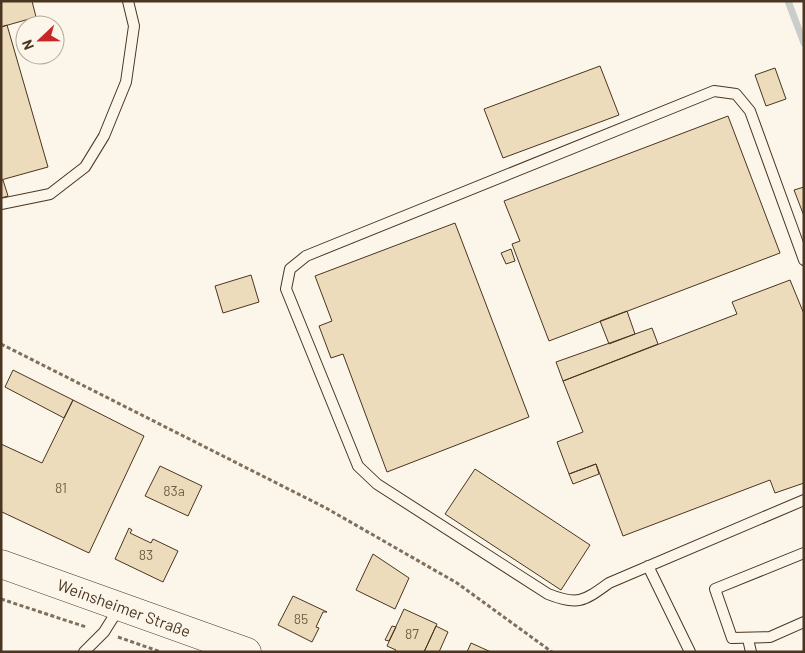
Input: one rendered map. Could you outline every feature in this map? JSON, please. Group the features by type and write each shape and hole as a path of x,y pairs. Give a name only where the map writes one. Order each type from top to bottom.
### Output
{"main road":[{"name":"Weinsheimer Straße","path":"1,564 246,652"}],"lane":[{"path":"1,204 50,194 85,167 104,136 126,82 134,26 128,1"},
{"path":"804,260 750,111 736,94 714,91 306,256 290,269 286,290 358,466 377,484 548,594 566,601 587,599 609,583 804,500"},
{"path":"804,553 715,589 732,638 770,637 804,622"},
{"path":"648,566 690,652"},
{"path":"84,652 104,632 120,607"},
{"path":"748,639 751,652"}],"path":[{"path":"1,344 326,508 457,584 552,652"},
{"path":"1,599 161,652"}],"building":[{"path":"1,1 32,1 36,15 15,15 15,23 1,27"},
{"path":"7,25 15,53 15,65 19,65 48,167 1,180 1,27"},
{"path":"600,66 619,115 503,158 484,109"},
{"path":"775,68 786,99 766,106 755,75"},
{"path":"728,116 780,253 549,341 512,244 520,241 504,201"},
{"path":"1,180 3,180 8,196 1,198"},
{"path":"804,187 804,216 794,190"},
{"path":"455,223 529,417 387,472 343,354 331,358 319,326 332,321 315,276"},
{"path":"511,249 515,261 506,264 501,253"},
{"path":"251,275 259,302 223,313 215,286"},
{"path":"790,280 804,314 804,483 775,493 770,480 623,536 596,464 569,474 557,442 583,432 563,381 737,314 732,302"},
{"path":"627,311 635,334 609,344 600,321"},
{"path":"652,328 658,344 563,381 556,362"},
{"path":"13,370 73,400 64,418 5,387"},
{"path":"73,400 144,436 89,553 2,512 1,514 1,444 42,463"},
{"path":"596,464 599,474 573,484 569,474"},
{"path":"160,466 202,486 188,516 145,496"},
{"path":"475,469 590,545 561,590 445,514"},
{"path":"129,528 132,530 130,533 151,543 153,539 178,551 163,582 115,559"},
{"path":"373,554 409,578 395,609 356,590"},
{"path":"293,596 327,612 323,612 316,627 319,628 312,642 278,625"},
{"path":"404,609 437,624 424,652 395,652 396,650 387,646"},
{"path":"392,626 396,627 389,641 385,640"},
{"path":"436,626 448,632 439,652 424,652"},
{"path":"471,643 491,652 467,652"}],"waterway":[{"path":"788,1 804,43"}]}
